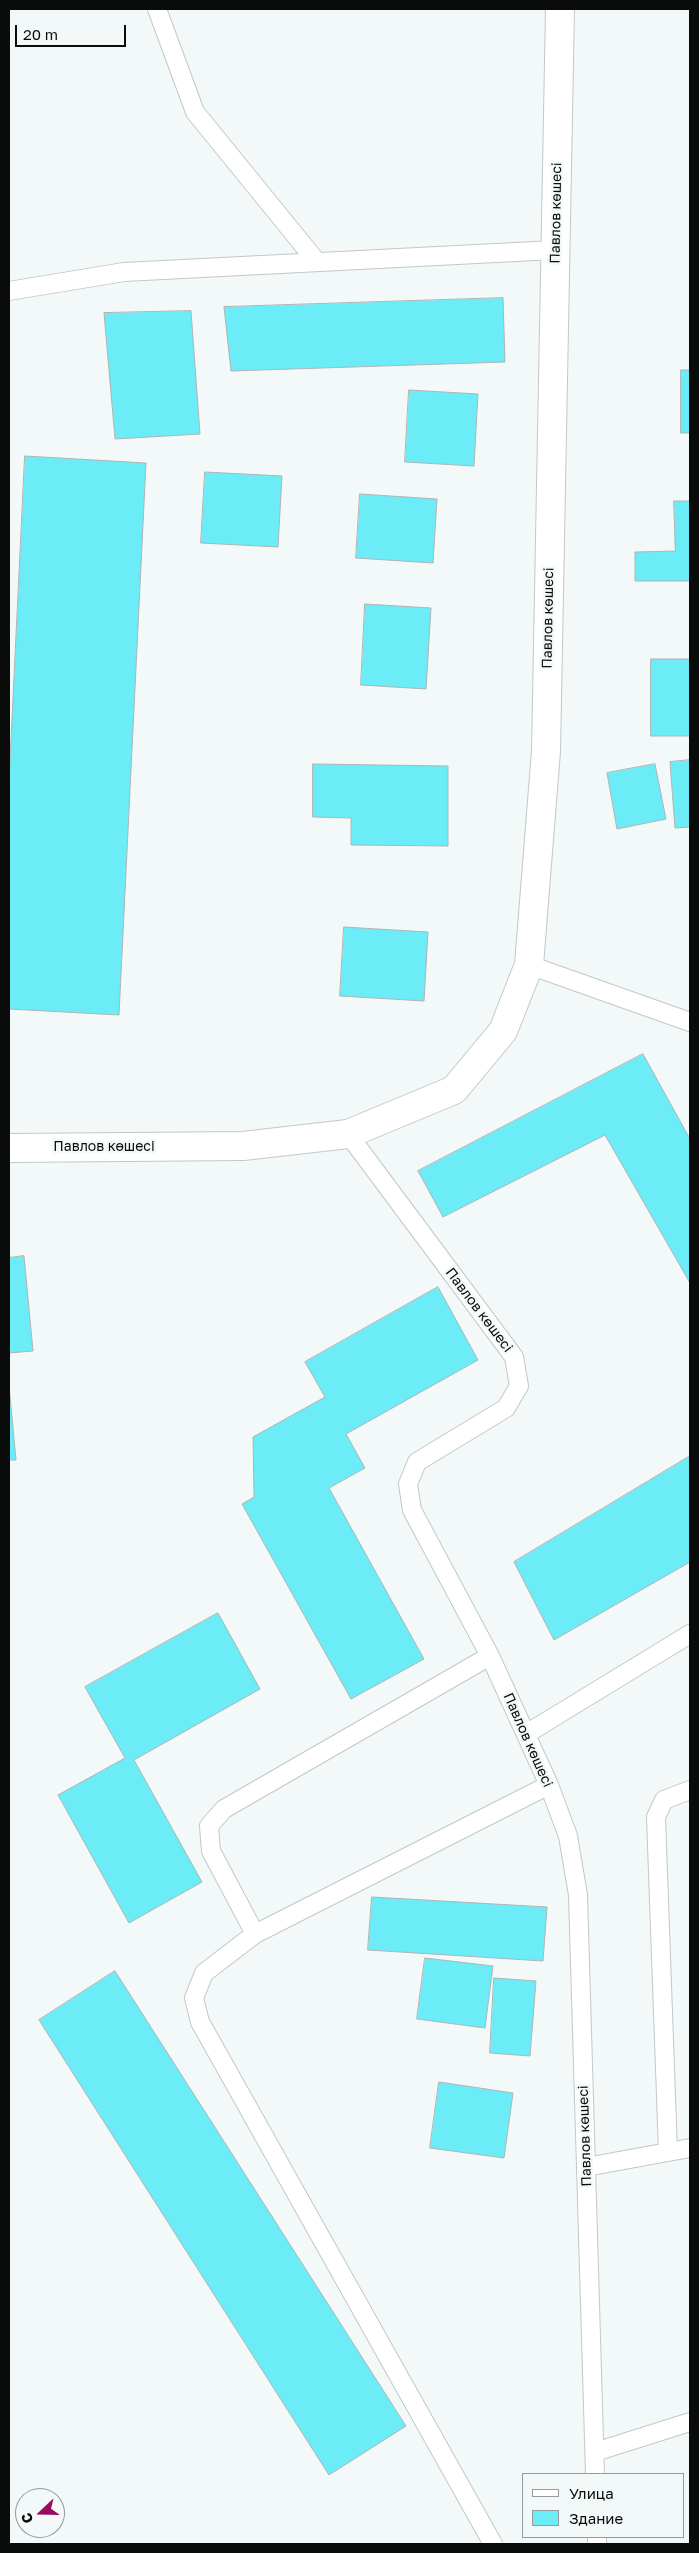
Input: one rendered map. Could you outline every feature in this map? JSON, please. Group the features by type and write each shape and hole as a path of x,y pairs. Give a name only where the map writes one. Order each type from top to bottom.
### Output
{"street":[{"name":"Павлов көшесі","path":"9,1148 243,1146 348,1134 454,1090 503,1031 529,965 546,751 560,9"}],"lane":[{"path":"158,9 195,112 317,262"},
{"path":"9,291 124,272 555,250"},
{"path":"529,965 690,1022"},
{"name":"Павлов көшесі","path":"348,1134 514,1357 519,1386 506,1408 417,1462 408,1484 412,1510 490,1656 549,1786 568,1836 578,1895 595,2473"},
{"path":"526,1734 690,1634"},
{"path":"255,1934 211,1851 209,1826 224,1809 490,1656"},
{"path":"493,2544 200,2022 194,1998 204,1973 255,1934 549,1786"},
{"path":"668,2152 656,1817 664,1800 690,1790"},
{"path":"586,2167 690,2148"},
{"path":"595,2452 690,2422"}],"building":[{"path":"503,298 505,362 231,371 224,307"},
{"path":"191,311 200,434 115,439 104,313"},
{"path":"681,370 690,370 690,433 681,433"},
{"path":"409,390 478,394 474,466 405,462"},
{"path":"25,456 146,463 119,1015 9,1009 9,781"},
{"path":"205,472 282,476 278,547 201,543"},
{"path":"360,494 437,499 433,563 356,558"},
{"path":"674,501 690,501 690,581 635,581 635,552 675,551"},
{"path":"365,604 431,608 426,689 361,685"},
{"path":"651,659 690,659 690,736 651,736"},
{"path":"690,760 690,827 675,828 670,762"},
{"path":"313,764 448,766 448,846 351,845 351,818 313,817"},
{"path":"655,764 666,819 617,829 607,773"},
{"path":"344,927 428,932 424,1001 340,996"},
{"path":"643,1054 690,1139 690,1283 605,1135 443,1217 418,1171"},
{"path":"24,1256 33,1351 9,1353 9,1258"},
{"path":"438,1287 478,1360 346,1434 365,1468 329,1488 424,1659 351,1699 242,1504 254,1497 253,1437 325,1397 305,1362"},
{"path":"9,1385 16,1460 9,1460"},
{"path":"690,1456 690,1562 554,1640 514,1562"},
{"path":"218,1613 260,1689 134,1760 202,1882 129,1923 58,1795 125,1758 85,1687"},
{"path":"372,1897 547,1907 543,1961 368,1950"},
{"path":"425,1958 493,1966 485,2028 417,2019"},
{"path":"115,1971 406,2426 329,2475 39,2020"},
{"path":"494,1978 536,1981 530,2056 490,2053"},
{"path":"439,2082 513,2093 504,2158 430,2148"}]}
